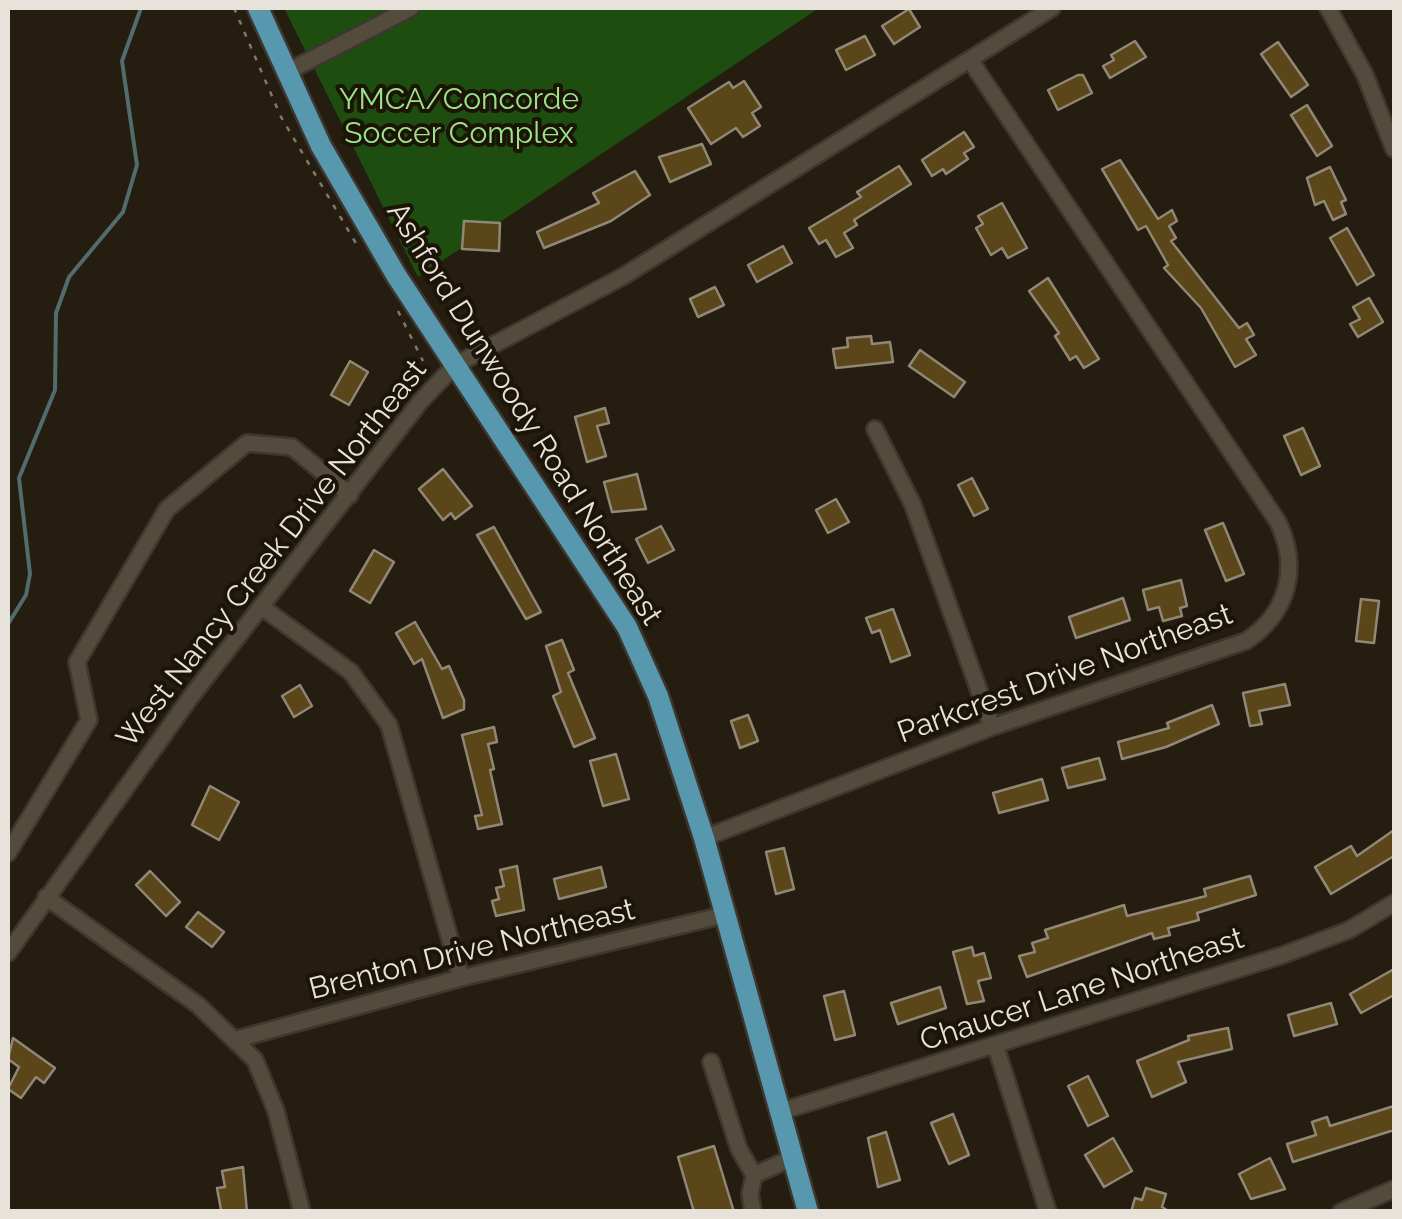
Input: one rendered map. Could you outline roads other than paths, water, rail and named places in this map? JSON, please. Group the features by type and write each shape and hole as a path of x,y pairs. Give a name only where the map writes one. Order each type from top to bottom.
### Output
{"main road":[{"name":"Ashford Dunwoody Road Northeast","path":"258,8 321,146 455,365 627,627 658,696 704,838 808,1212"}],"street":[{"path":"287,72 412,8"},
{"name":"West Nancy Creek Drive Northeast","path":"8,953 190,698 420,402 455,365 622,277 1052,8"},
{"path":"1328,8 1358,60 1394,148"},
{"name":"Parkcrest Drive Northeast","path":"704,838 992,728 1246,640 1268,626 1280,610 1289,566 1288,542 1278,522 970,60"},
{"path":"875,429 913,505 992,728"},
{"path":"8,853 89,720 77,662 167,509 247,442 292,447 350,495"},
{"path":"263,608 352,672 389,726 461,978"},
{"path":"46,897 185,996 256,1060 276,1111 302,1212"},
{"name":"Chaucer Lane Northeast","path":"779,1112 1283,955 1350,930 1394,903"},
{"name":"Brenton Drive Northeast","path":"234,1040 461,978 724,914"},
{"path":"996,1047 1048,1212"},
{"path":"711,1062 739,1148 754,1175 753,1212"},
{"path":"754,1175 792,1158"},
{"path":"1341,1212 1394,1188"}],"waterway":[{"path":"8,624 26,595 30,574 19,478 55,390 56,313 69,277 123,212 137,165 122,61 141,8"}],"park label":[{"name":"YMCA/Concorde Soccer Complex","path":"459,117"}]}
